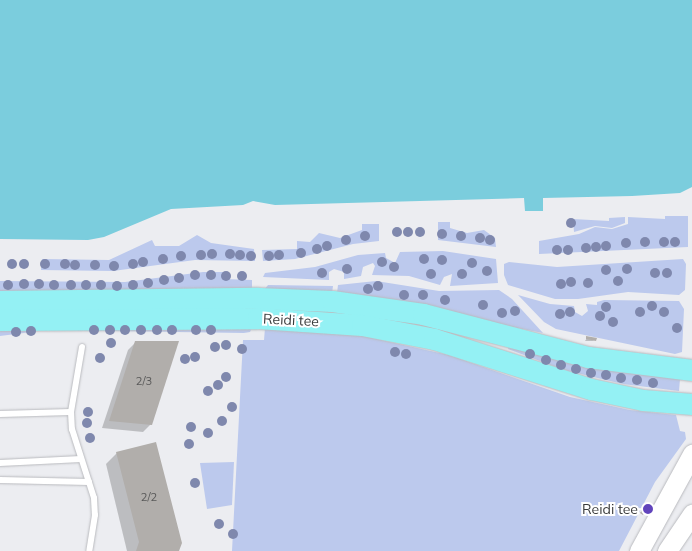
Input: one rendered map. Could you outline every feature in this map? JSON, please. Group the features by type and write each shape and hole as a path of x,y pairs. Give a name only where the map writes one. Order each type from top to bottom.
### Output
{"main road":[{"name":"Reidi tee","path":"0,301 258,298 332,301 423,314 596,358 692,370"},
{"name":"Reidi tee","path":"0,320 258,318 362,325 434,339 592,390 643,400 692,404"},
{"path":"639,551 692,454"},
{"path":"667,551 692,514"}],"lane":[{"path":"82,348 71,412 72,430 89,482 95,515 89,551"},
{"path":"0,414 71,412"},
{"path":"0,463 81,459"},
{"path":"0,480 89,482"}],"shaded area":[{"path":"0,0 692,0 692,187 680,193 543,198 543,211 525,211 524,198 275,205 253,201 243,205 171,209 104,237 88,240 0,239"},
{"path":"665,216 688,216 688,247 539,254 539,241 579,234 595,227 612,229 628,224 628,217 665,219"},
{"path":"625,217 625,223 612,228 595,226 574,232 573,219 609,221 609,218"},
{"path":"438,222 450,222 450,228 467,233 484,230 495,238 496,247 438,240"},
{"path":"362,224 379,224 379,241 353,244 295,259 263,261 262,250 297,249 297,241 310,242 319,233 340,238 362,230"},
{"path":"197,235 211,243 254,249 255,261 195,260 113,271 41,270 42,259 109,260 152,240 155,246 179,246"},
{"path":"443,251 496,259 498,283 450,286 452,274 444,277 440,285 409,276 372,275 375,266 373,263 363,267 361,276 344,279 344,272 334,269 329,272 329,280 263,277 265,273 315,267 358,255 385,253 386,258 395,263 400,252"},
{"path":"683,259 686,264 685,290 679,295 628,292 578,299 555,299 508,285 504,275 504,264 509,262 557,267"},
{"path":"203,272 225,272 225,279 252,280 252,290 0,292 0,281 125,282"},
{"path":"376,281 439,291 499,290 512,299 543,333 337,293 338,285"},
{"path":"268,285 333,286 332,293 264,290"},
{"path":"518,295 550,304 574,306 575,312 582,316 588,311 586,304 597,305 597,302 604,300 679,301 684,309 682,352 675,354 556,329 544,322"},
{"path":"252,328 250,332 244,333 47,330 0,336 0,329"},
{"path":"265,328 363,336 449,355 570,397 630,410 676,415 680,431 685,432 686,439 655,482 619,551 232,551 243,340 264,340"},
{"path":"509,344 590,366 680,379 679,391 623,384 564,370 508,349"},
{"path":"234,462 232,505 207,509 200,463"}],"building":[{"path":"586,336 597,338 596,341 586,339"},
{"path":"135,341 179,341 152,425 109,421"},
{"path":"156,442 182,543 179,551 136,551 139,542 116,452"},
{"path":"646,503 648,505 643,515 640,513"}],"place":[{"name":"Reidi tee","path":"648,509"}]}
